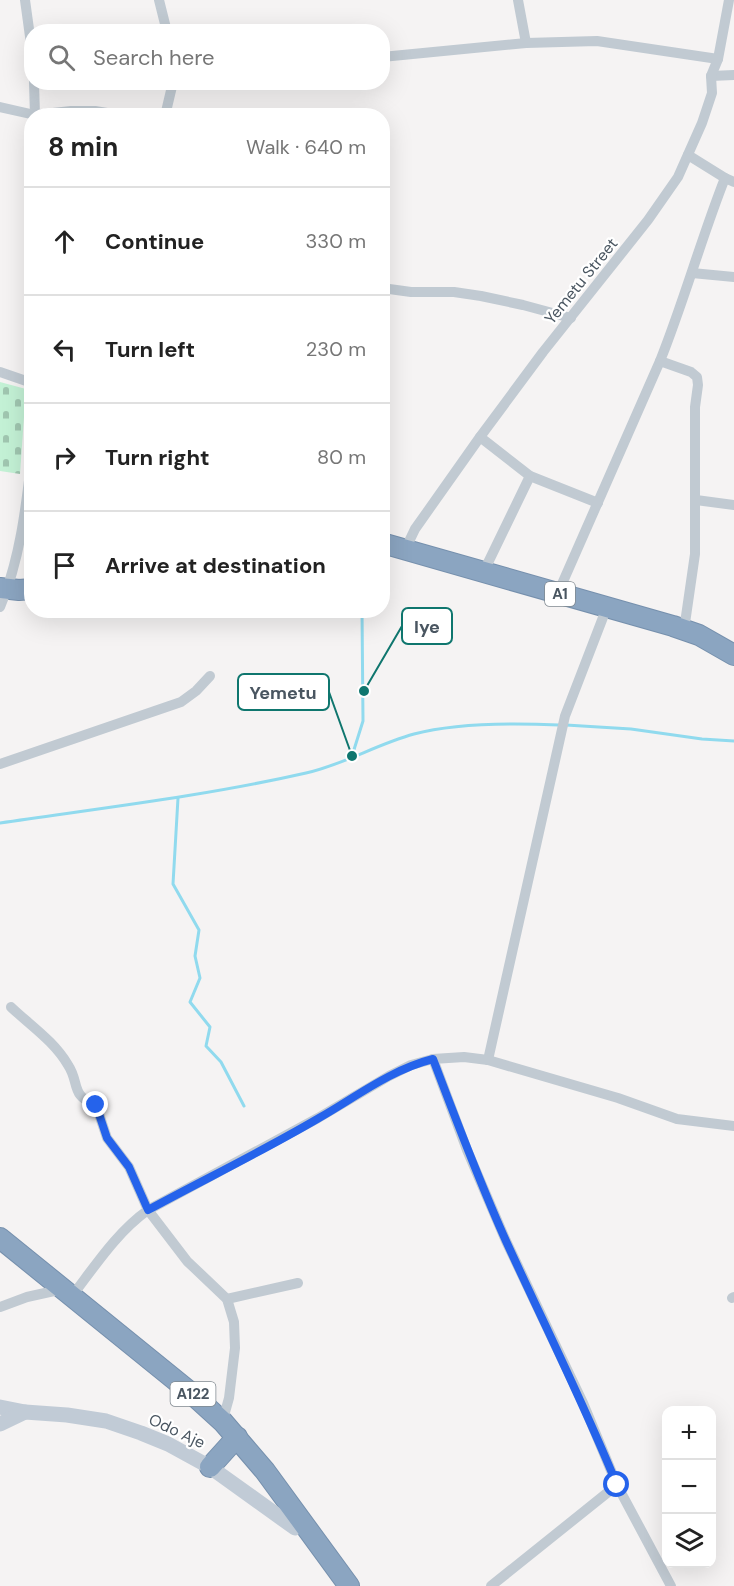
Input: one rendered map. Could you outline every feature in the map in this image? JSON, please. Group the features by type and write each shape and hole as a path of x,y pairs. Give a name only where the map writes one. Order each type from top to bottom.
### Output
{"highway":[{"name":"A1","path":"390,547 404,553 606,611 684,630 699,635 734,655"},
{"name":"A1","path":"390,552 484,572 558,593 681,637 734,664"},
{"path":"2,596 24,591"},
{"path":"2,596 24,597"},
{"name":"A122","path":"0,1238 227,1433 265,1471 349,1586"},
{"name":"A122","path":"0,1248 63,1293"},
{"path":"210,1467 227,1433"},
{"name":"A122","path":"227,1433 338,1586"}],"street":[{"path":"25,0 28,24"},
{"path":"159,0 165,24"},
{"path":"518,0 526,43"},
{"name":"Yemetu Street","path":"404,553 415,529 480,437 648,220 678,177 702,123 712,93 711,76 718,59 729,0"},
{"path":"390,56 526,43 597,40 718,59"},
{"path":"711,76 734,75"},
{"path":"34,90 35,108"},
{"path":"167,108 170,90"},
{"path":"0,107 24,112"},
{"path":"558,593 660,361 679,314 707,224 730,180 688,155"},
{"path":"692,273 734,277"},
{"path":"390,289 411,292 454,292 481,296 523,304 571,318"},
{"path":"660,361 691,372 697,377 698,385 695,407 695,554 684,630"},
{"path":"0,372 24,380"},
{"path":"480,437 530,476 598,503"},
{"path":"484,572 530,476"},
{"path":"696,500 734,505"},
{"path":"2,596 13,574 24,514"},
{"path":"488,1060 565,716 606,611"},
{"path":"0,764 181,702 210,676"},
{"path":"11,1007 56,1047 70,1066 78,1092 86,1101 96,1105 107,1138 129,1167 148,1210 187,1261 227,1299 234,1322 235,1348 228,1398 227,1433"},
{"path":"0,1307 27,1297 63,1293 134,1219 148,1210 318,1119 389,1076 411,1065 433,1059 464,1057 488,1060 618,1098 677,1119 734,1126"},
{"path":"433,1059 467,1150 506,1241 583,1403 617,1485 671,1586"},
{"path":"227,1299 298,1283"},
{"name":"Odo Aje","path":"0,1407 106,1421 168,1444 210,1467 296,1528"},
{"name":"Odo Aje","path":"0,1424 25,1412"},
{"path":"491,1586 617,1485"}],"green space":[{"path":"0,382 24,388 24,417 20,474 0,471"}],"waterway":[{"path":"352,756 363,721 362,618"},
{"path":"0,823 192,795 306,773 333,765 400,738 430,730 486,725 559,725"},
{"path":"566,725 631,729 734,741"},
{"path":"178,798 173,884 199,930 195,956 200,978 190,1002 210,1027 206,1046 221,1062 244,1106"}],"place":[{"name":"Iye","path":"364,691"},
{"name":"Yemetu","path":"352,756"}],"route":[{"path":"96,1105 107,1138 129,1167 148,1210 284,1138 389,1076 411,1065 433,1059 467,1150 506,1241 583,1403 617,1485"}]}
